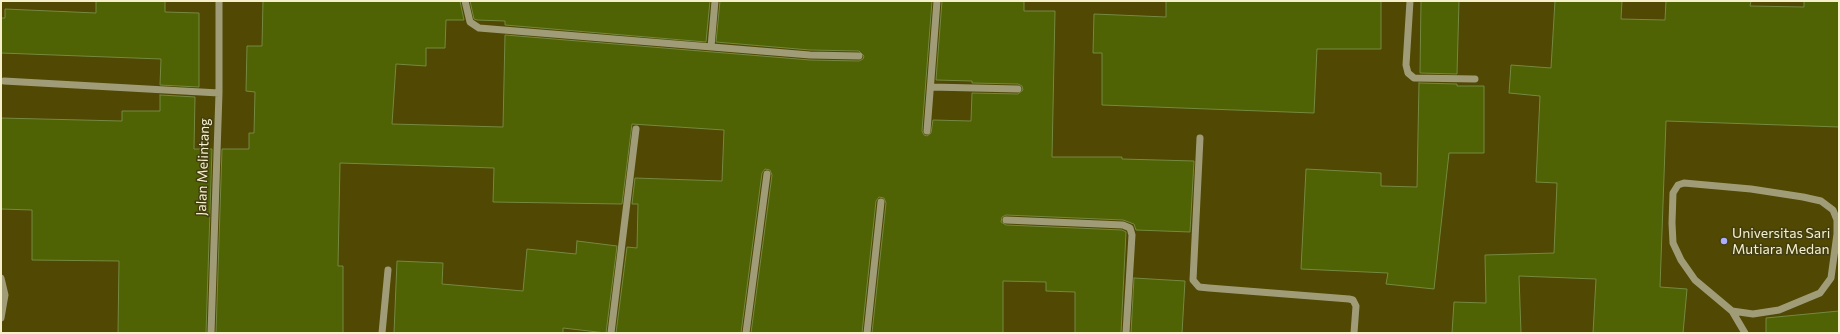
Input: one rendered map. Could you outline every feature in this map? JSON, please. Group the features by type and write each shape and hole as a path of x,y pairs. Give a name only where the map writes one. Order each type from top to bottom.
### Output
{"street":[{"name":"Jalan Melintang","path":"211,333 219,93 219,1"},
{"path":"464,1 470,22 479,28 810,55 859,56"},
{"path":"712,47 715,1"},
{"path":"927,131 937,1"},
{"path":"1410,1 1406,65 1408,73 1414,78 1475,79"},
{"path":"4,81 219,93"},
{"path":"931,87 1018,89"},
{"path":"611,333 636,130"},
{"path":"1200,138 1193,280 1199,287 1353,300 1356,306 1354,333"},
{"path":"746,333 767,174"},
{"path":"1732,311 1753,314 1779,310 1820,293 1831,278 1837,234 1837,220 1833,210 1821,201 1803,197 1751,189 1684,183 1678,185 1673,193 1673,243 1681,260 1695,280 1732,311 1745,333"},
{"path":"867,333 881,202"},
{"path":"1006,220 1123,225 1130,228 1132,235 1126,333"},
{"path":"382,333 388,270"},
{"path":"1,278 5,295 1,318"}],"building":[{"path":"96,1 165,1 165,12 199,13 199,87 160,85 161,59 1,53 1,18 5,18 5,9 96,13"},
{"path":"263,1 460,1 464,20 446,20 445,48 426,48 426,66 396,64 392,124 503,127 505,35 810,60 859,61 863,59 864,56 859,51 810,50 716,42 720,1 932,1 922,131 924,135 927,136 931,133 933,120 971,121 972,93 1018,94 1023,90 1022,86 1018,84 972,83 972,81 936,80 942,1 1024,1 1024,11 1055,11 1052,157 1122,157 1122,159 1194,161 1190,232 1136,230 1134,224 1123,220 1006,215 1002,217 1001,222 1006,225 1122,230 1126,232 1121,333 1075,333 1075,292 1046,291 1046,282 1003,281 1003,333 872,333 886,203 884,198 879,197 876,201 862,333 751,333 772,175 770,170 765,169 762,173 741,333 616,333 627,247 637,248 638,204 632,204 635,178 722,181 724,130 632,124 622,204 493,202 494,168 340,163 338,266 343,266 343,333 216,333 222,149 249,149 249,133 254,133 255,92 246,91 247,46 262,46"},
{"path":"470,1 710,1 706,42 505,25 505,21 474,19"},
{"path":"1166,1 1381,1 1381,49 1317,49 1314,113 1102,105 1102,53 1093,53 1094,14 1166,17"},
{"path":"1421,1 1459,1 1457,74 1420,73"},
{"path":"1555,1 1622,1 1621,19 1665,20 1666,1 1751,1 1750,6 1804,7 1804,1 1839,1 1839,127 1666,121 1660,287 1687,289 1683,333 1593,333 1596,279 1519,276 1521,333 1452,333 1454,302 1486,303 1485,255 1554,253 1557,183 1536,182 1540,96 1509,93 1511,65 1551,68"},
{"path":"1419,83 1457,84 1457,86 1484,86 1484,153 1449,153 1434,289 1386,284 1388,273 1301,269 1306,169 1381,173 1381,186 1417,187"},
{"path":"160,95 195,97 194,149 212,149 206,333 118,333 119,261 32,260 32,210 1,209 1,118 122,121 122,111 160,111"},
{"path":"577,241 617,246 606,333 563,328 563,333 394,333 397,261 443,263 442,284 523,291 527,249 576,254"},
{"path":"1134,278 1185,281 1182,333 1131,333"},
{"path":"1839,311 1839,333 1766,333 1766,318"}],"place":[{"name":"Universitas Sari Mutiara Medan","path":"1724,241"}]}
